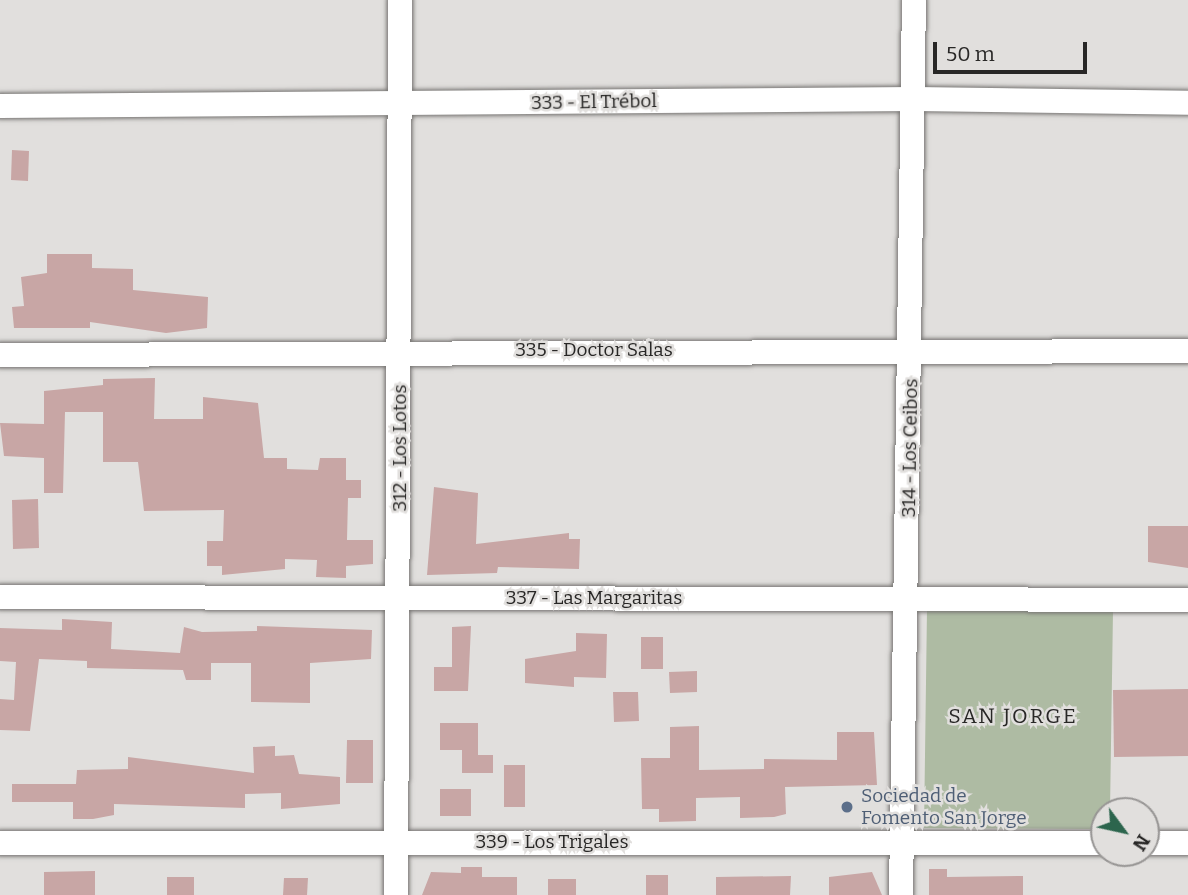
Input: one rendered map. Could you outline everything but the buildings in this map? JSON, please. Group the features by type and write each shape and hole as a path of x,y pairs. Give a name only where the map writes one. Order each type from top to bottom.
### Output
{"street":[{"name":"312 - Los Lotos","path":"396,895 400,598 400,0"},
{"name":"314 - Los Ceibos","path":"901,895 909,597 914,0"},
{"name":"333 - El Trébol","path":"0,106 915,99 1188,103"},
{"name":"335 - Doctor Salas","path":"0,355 911,347 1188,351"},
{"name":"337 - Las Margaritas","path":"0,597 909,597 1188,600"},
{"name":"339 - Los Trigales","path":"0,843 1090,843"},
{"path":"1160,843 1188,843"}],"green space":[{"name":"SAN JORGE","path":"927,609 1113,611 1110,797 1090,797 1090,829 924,828"}],"place":[{"name":"Sociedad de Fomento San Jorge","path":"847,807"}],"district":[{"name":"SAN JORGE","path":"1013,716"}]}
